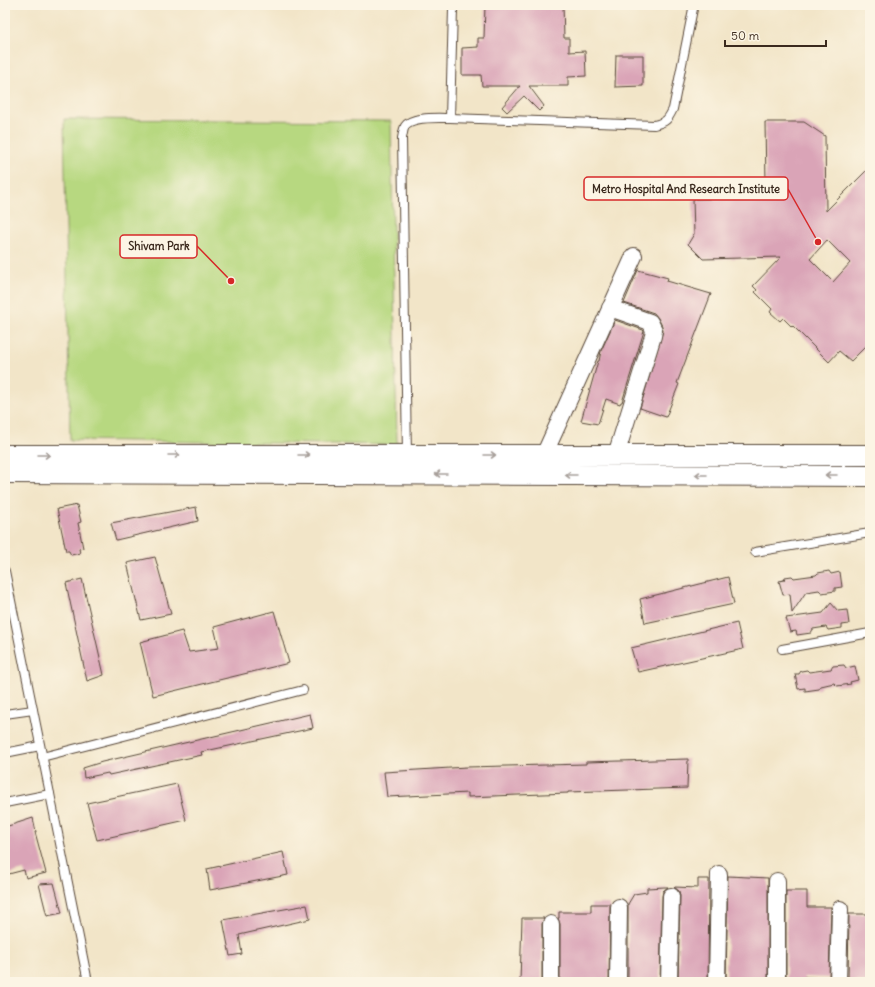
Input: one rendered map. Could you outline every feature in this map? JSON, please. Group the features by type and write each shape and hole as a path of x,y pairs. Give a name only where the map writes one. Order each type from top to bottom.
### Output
{"street":[{"path":"544,455 634,256"},
{"path":"610,308 650,322 654,330 616,455"},
{"path":"5,455 272,464 870,476"},
{"path":"5,473 272,464 407,455 870,455"},
{"path":"717,982 719,874"},
{"path":"777,881 777,982"},
{"path":"669,982 672,896"},
{"path":"618,982 619,907"},
{"path":"838,982 840,909"},
{"path":"551,924 551,982"}],"lane":[{"path":"450,118 453,9"},
{"path":"407,455 402,138 406,125 410,121 417,119 450,118 654,125 662,123 669,118 673,109 693,9"},
{"path":"755,552 870,533"},
{"path":"5,571 88,982"},
{"path":"782,649 870,633"},
{"path":"42,757 303,690"},
{"path":"5,714 33,710"},
{"path":"5,753 40,746"},
{"path":"5,803 50,794"}],"green space":[{"path":"64,119 391,121 397,445 70,440"}],"building":[{"path":"485,5 563,5 564,38 569,38 569,52 585,51 586,76 568,77 568,86 529,86 544,106 539,111 524,96 507,112 502,107 520,86 482,86 481,75 462,75 462,48 478,47 478,38 484,38"},
{"path":"616,55 643,55 643,86 615,87"},
{"path":"765,122 804,122 825,136 826,211 870,167 870,342 851,361 839,351 829,362 793,326 792,327 783,318 780,321 770,312 772,309 755,292 757,290 753,286 781,257 703,259 688,244 694,234 693,199 752,198 766,185","holes":["827,240 850,263 833,282 810,259"]},
{"path":"638,270 668,278 667,281 711,294 677,383 679,384 666,417 640,408 663,331 658,318 654,313 624,303"},
{"path":"615,320 644,331 622,402 620,404 606,399 598,424 581,421 601,351"},
{"path":"77,505 81,522 78,523 83,548 79,549 80,553 71,555 69,551 66,551 57,509"},
{"path":"196,507 198,521 116,540 111,523"},
{"path":"155,557 171,614 141,620 127,563"},
{"path":"829,571 831,574 840,572 842,587 835,588 835,591 822,593 819,590 806,592 792,613 790,594 783,595 779,581 784,580 785,577 792,576 794,578 816,575 818,573"},
{"path":"728,577 734,604 645,623 640,599"},
{"path":"82,579 104,675 87,681 66,583"},
{"path":"831,603 838,611 847,610 849,624 842,625 842,628 828,630 826,627 813,629 811,633 797,635 796,631 790,632 786,618 823,613"},
{"path":"274,611 289,663 153,696 140,642 182,631 189,652 219,648 214,627"},
{"path":"737,623 743,649 638,672 631,648"},
{"path":"844,665 846,668 855,666 858,680 850,682 851,684 837,686 834,683 821,686 819,689 805,691 805,688 798,689 795,674 799,674 801,671 807,670 809,672 831,669 833,666"},
{"path":"310,714 313,728 201,752 202,755 109,775 108,773 84,778 83,768 102,762"},
{"path":"688,759 687,788 468,797 468,793 387,797 384,772 467,767 586,764 586,762"},
{"path":"177,784 186,820 97,840 87,803"},
{"path":"33,818 35,832 46,873 26,878 24,870 5,875 5,827"},
{"path":"283,852 288,875 210,890 207,869"},
{"path":"728,876 768,878 768,982 726,982"},
{"path":"698,879 709,879 708,982 678,982 680,896 679,891 674,887 698,888"},
{"path":"54,883 62,913 47,916 39,884"},
{"path":"668,887 663,891 662,896 660,982 628,982 628,904 634,894 647,892 647,888"},
{"path":"786,891 807,891 807,907 831,907 829,978 804,977 804,982 786,982"},
{"path":"591,904 610,904 609,982 560,982 559,912 591,912"},
{"path":"307,905 310,919 239,935 242,954 230,956 223,920"},
{"path":"849,914 870,914 870,982 848,981"},
{"path":"522,918 544,918 542,924 542,982 520,982"}],"place":[{"name":"Metro Hospital And Research Institute","path":"818,242"},
{"name":"Shivam Park","path":"231,281"}]}
